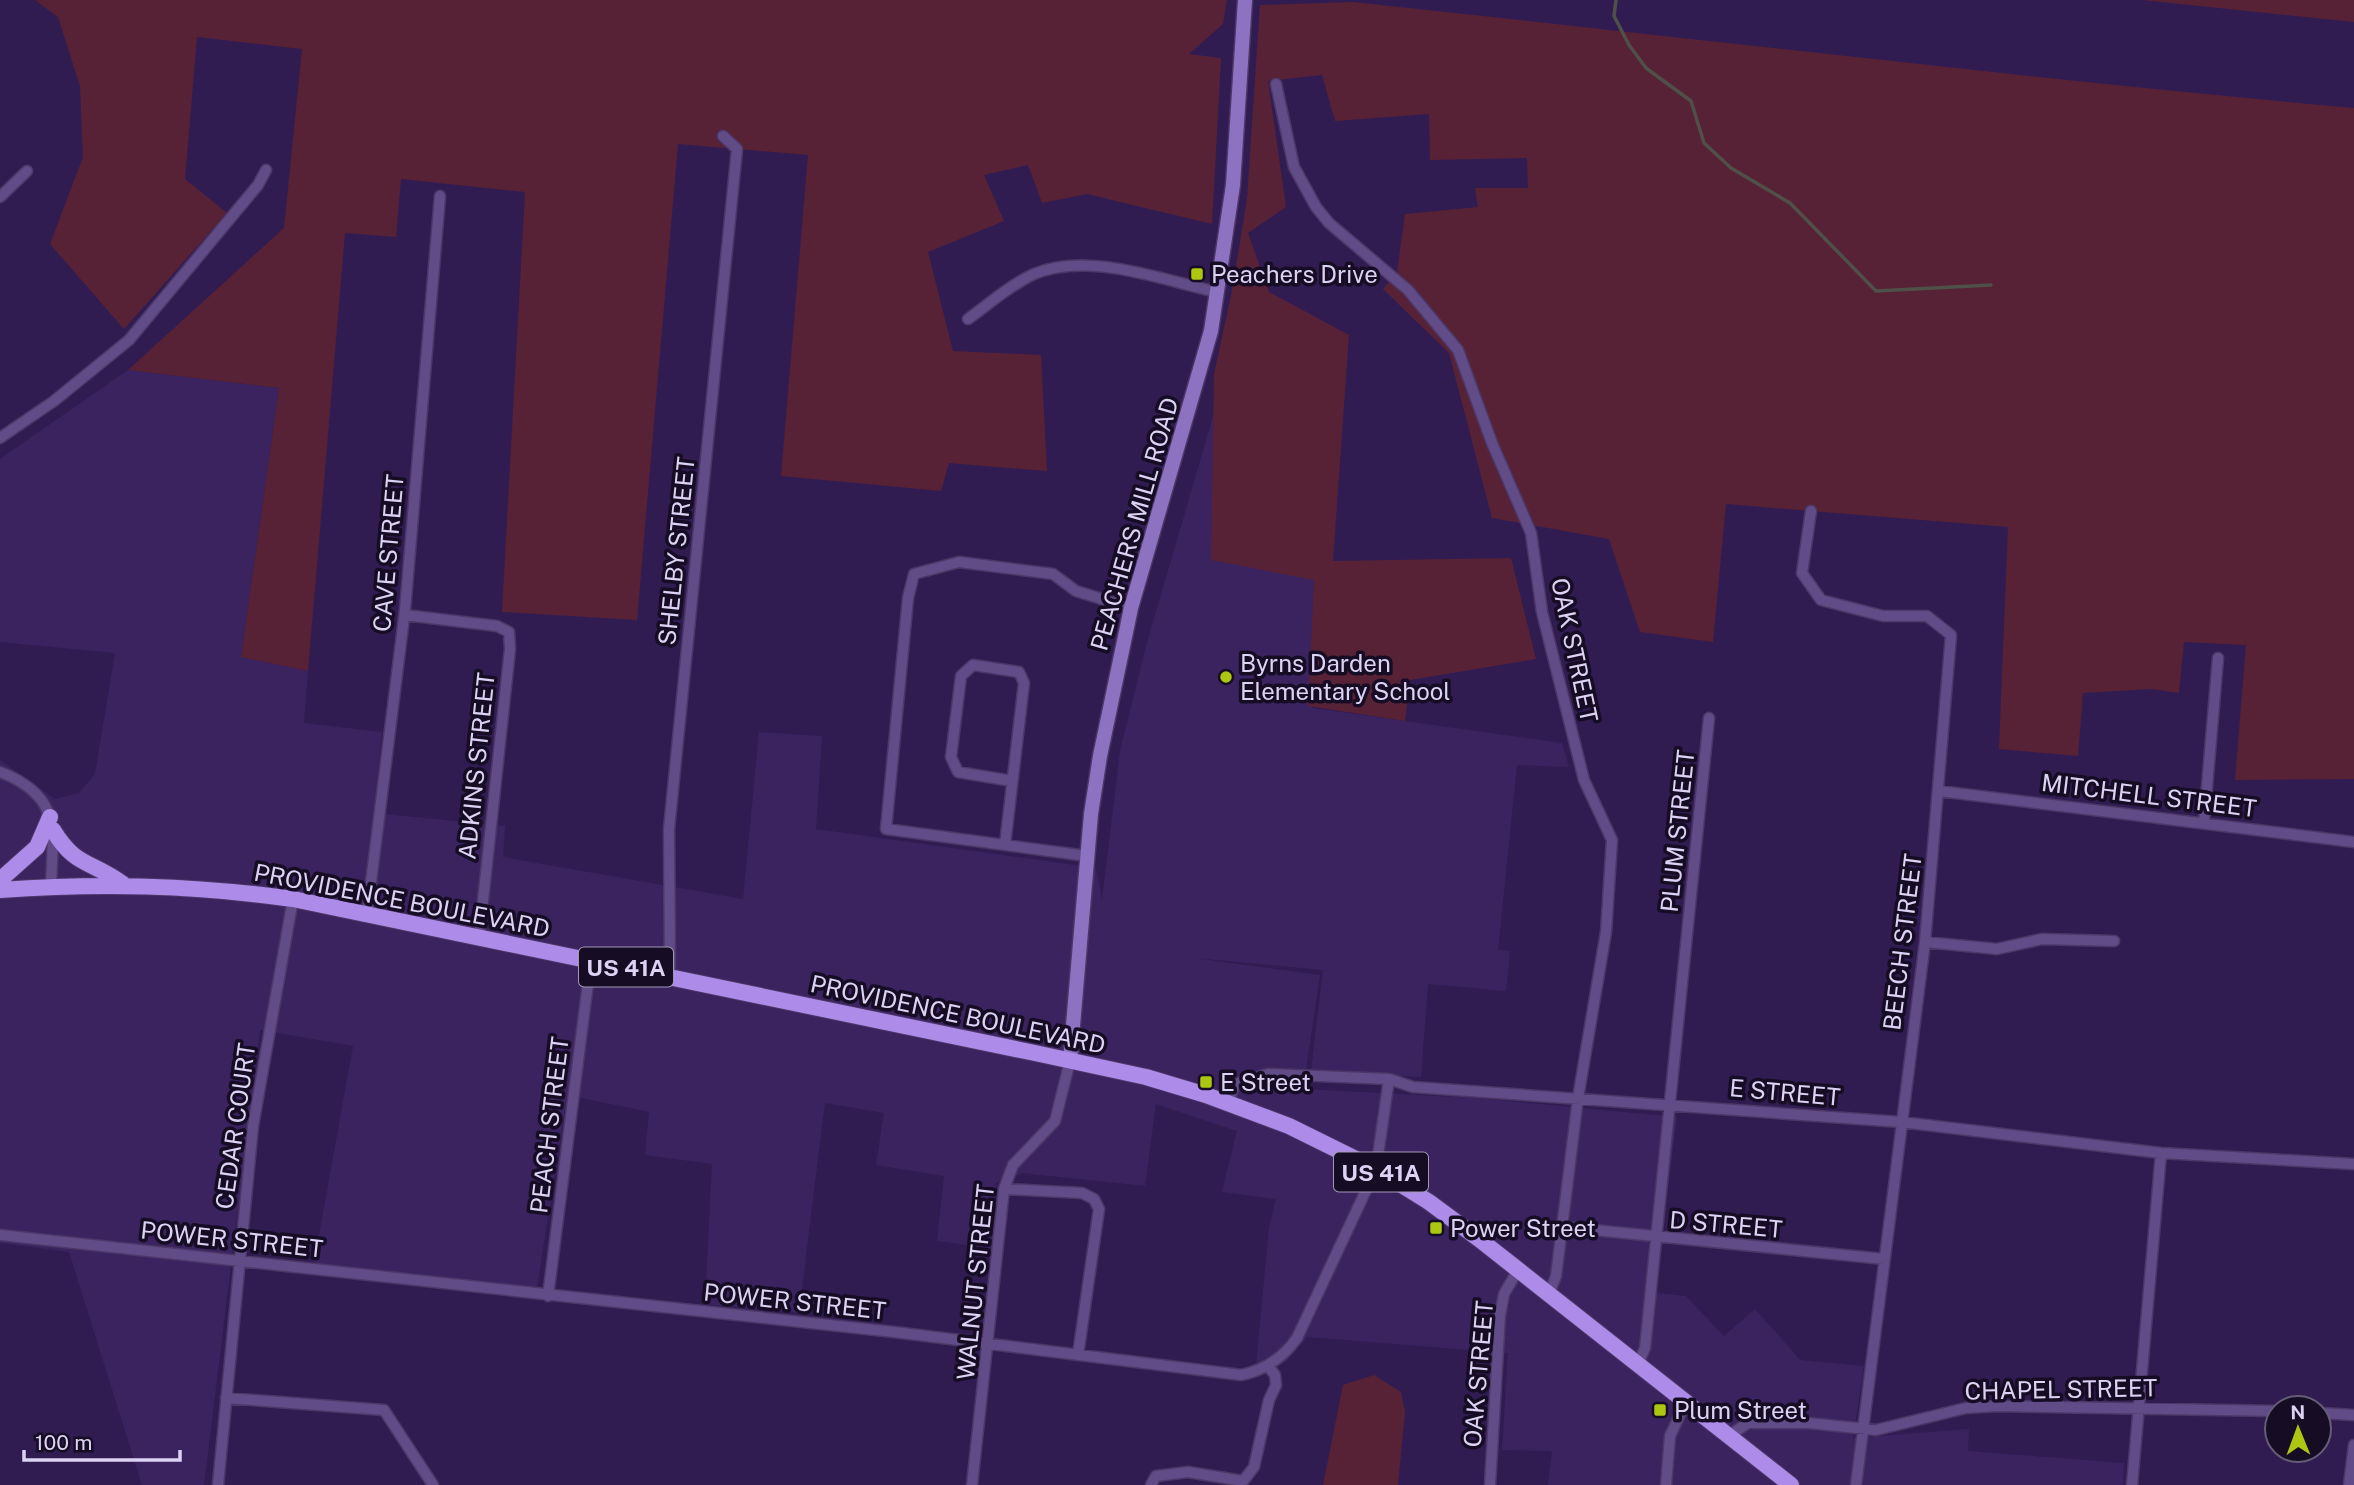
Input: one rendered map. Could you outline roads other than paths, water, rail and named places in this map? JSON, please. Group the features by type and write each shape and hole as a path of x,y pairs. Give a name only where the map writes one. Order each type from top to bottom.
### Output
{"highway":[{"path":"0,880 37,848 52,823"},
{"path":"52,823 67,852 76,859 102,867 123,884"},
{"name":"PROVIDENCE BOULEVARD","path":"0,890 123,884 216,889 293,899 1146,1077 1228,1103 1289,1126 1376,1169 1429,1202 1791,1485"}],"main road":[{"name":"PEACHERS MILL ROAD","path":"1070,1061 1087,856 1100,756 1130,608 1201,371 1217,292 1233,185 1245,0"}],"street":[{"name":"OAK STREET","path":"1276,84 1294,167 1306,192 1329,222 1408,290 1458,351 1492,443 1531,533 1542,612 1584,780 1612,840 1606,932 1578,1098 1564,1227 1556,1276 1549,1294"},
{"name":"SHELBY STREET","path":"670,976 669,829 737,149 723,136"},
{"path":"0,438 54,401 129,340 258,186 266,170"},
{"path":"0,197 27,171"},
{"name":"CAVE STREET","path":"367,914 405,615 440,196"},
{"path":"968,319 1034,274 1063,265 1088,264 1217,292"},
{"name":"BEECH STREET","path":"1811,511 1802,573 1821,600 1883,617 1927,616 1951,635 1925,942 1856,1485"},
{"path":"1087,856 886,829 902,643 914,574 959,562 1053,574 1076,591 1130,608"},
{"name":"ADKINS STREET","path":"405,615 505,628 510,640 479,937"},
{"path":"2204,822 2218,658"},
{"path":"1005,845 1024,683 1019,673 974,665 961,676 951,757 953,766 958,772 1012,780"},
{"name":"PLUM STREET","path":"1638,1364 1645,1348 1709,718"},
{"path":"0,772 24,781 40,795 52,823 51,886"},
{"name":"MITCHELL STREET","path":"1939,791 2354,842"},
{"name":"CEDAR COURT","path":"218,1485 253,1126 293,899"},
{"path":"1925,942 1997,949 2042,939 2114,941"},
{"name":"PEACH STREET","path":"548,1296 591,960"},
{"name":"WALNUT STREET","path":"972,1485 1004,1189 1013,1165 1055,1121 1070,1061"},
{"name":"E STREET","path":"1228,1103 1235,1084 1268,1074 1389,1080 1413,1087 1671,1103 1901,1122 2161,1153 2354,1164"},
{"name":"POWER STREET","path":"0,1234 989,1343 1241,1375 1268,1366 1285,1353 1297,1338 1376,1169 1389,1080"},
{"path":"2132,1485 2161,1153"},
{"path":"1004,1189 1082,1192 1094,1199 1098,1209 1078,1355"},
{"name":"D STREET","path":"1564,1227 1884,1259"},
{"name":"OAK STREET","path":"1490,1485 1500,1315 1504,1294 1518,1270"},
{"path":"1152,1485 1156,1476 1171,1472 1242,1483 1254,1466 1269,1400 1276,1385 1275,1375 1268,1366"},
{"path":"226,1398 384,1410 433,1485"},
{"path":"1666,1485 1670,1436 1685,1404"},
{"name":"CHAPEL STREET","path":"1727,1437 1748,1423 1862,1427 1876,1430 1966,1408 2138,1407 2263,1411"},
{"path":"2333,1414 2354,1415"},
{"path":"2349,1485 2354,1446"}],"waterway":[{"path":"1616,0 1614,16 1629,45 1646,68 1691,101 1704,143 1731,168 1790,203 1876,291 1991,285"}],"place":[{"name":"Peachers Drive","path":"1197,274"},
{"name":"Byrns Darden Elementary School","path":"1226,677"},
{"name":"E Street","path":"1206,1082"},
{"name":"Power Street","path":"1436,1228"},
{"name":"Plum Street","path":"1660,1410"}]}
